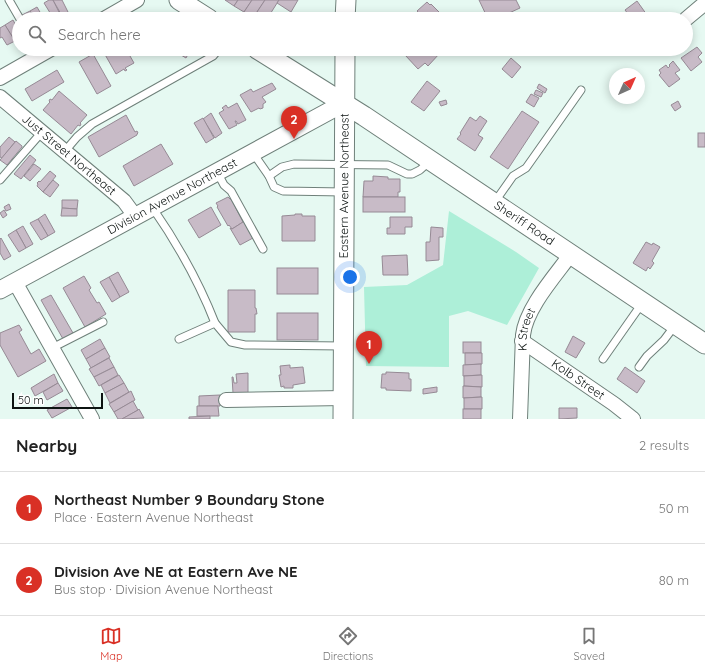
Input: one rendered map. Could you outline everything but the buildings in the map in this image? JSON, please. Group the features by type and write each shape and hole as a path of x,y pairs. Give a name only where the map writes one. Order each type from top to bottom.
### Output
{"main road":[{"path":"179,0 198,12"},
{"path":"345,12 346,0"},
{"name":"Sheriff Road","path":"268,56 344,103 705,344"},
{"name":"Eastern Avenue Northeast","path":"343,419 345,56"}],"street":[{"path":"117,12 138,0"},
{"path":"693,13 705,3"},
{"path":"0,78 35,56"},
{"name":"Just Street Northeast","path":"0,97 124,201 135,216"},
{"name":"Division Avenue Northeast","path":"0,290 344,103"},
{"name":"K Street","path":"520,419 523,328 529,314 571,254"},
{"path":"15,282 92,419"},
{"name":"Kolb Street","path":"522,341 633,419"},
{"path":"226,400 344,398"}],"lane":[{"path":"9,0 16,12"},
{"path":"65,151 77,137 92,124 213,56"},
{"path":"494,203 512,176 526,168 581,90"},
{"path":"0,180 42,132"},
{"path":"253,152 269,176 274,187 283,191 344,192"},
{"path":"269,176 282,167 294,164 388,165 407,174 412,174 420,170 430,160"},
{"path":"217,172 224,185 231,191 263,248"},
{"path":"152,207 164,224 188,267 215,323 231,342 245,345 344,346"},
{"path":"603,359 643,302"},
{"path":"52,348 103,322"},
{"path":"179,339 215,323"},
{"path":"640,367 647,356 664,340 676,324"}],"green space":[{"path":"449,211 516,252 539,268 507,325 468,311 449,316 449,367 366,366 364,287 407,285 443,265"}],"place":[{"name":"Division Ave NE at Eastern Ave NE","path":"294,139"},
{"name":"Northeast Number 9 Boundary Stone","path":"369,364"}]}
